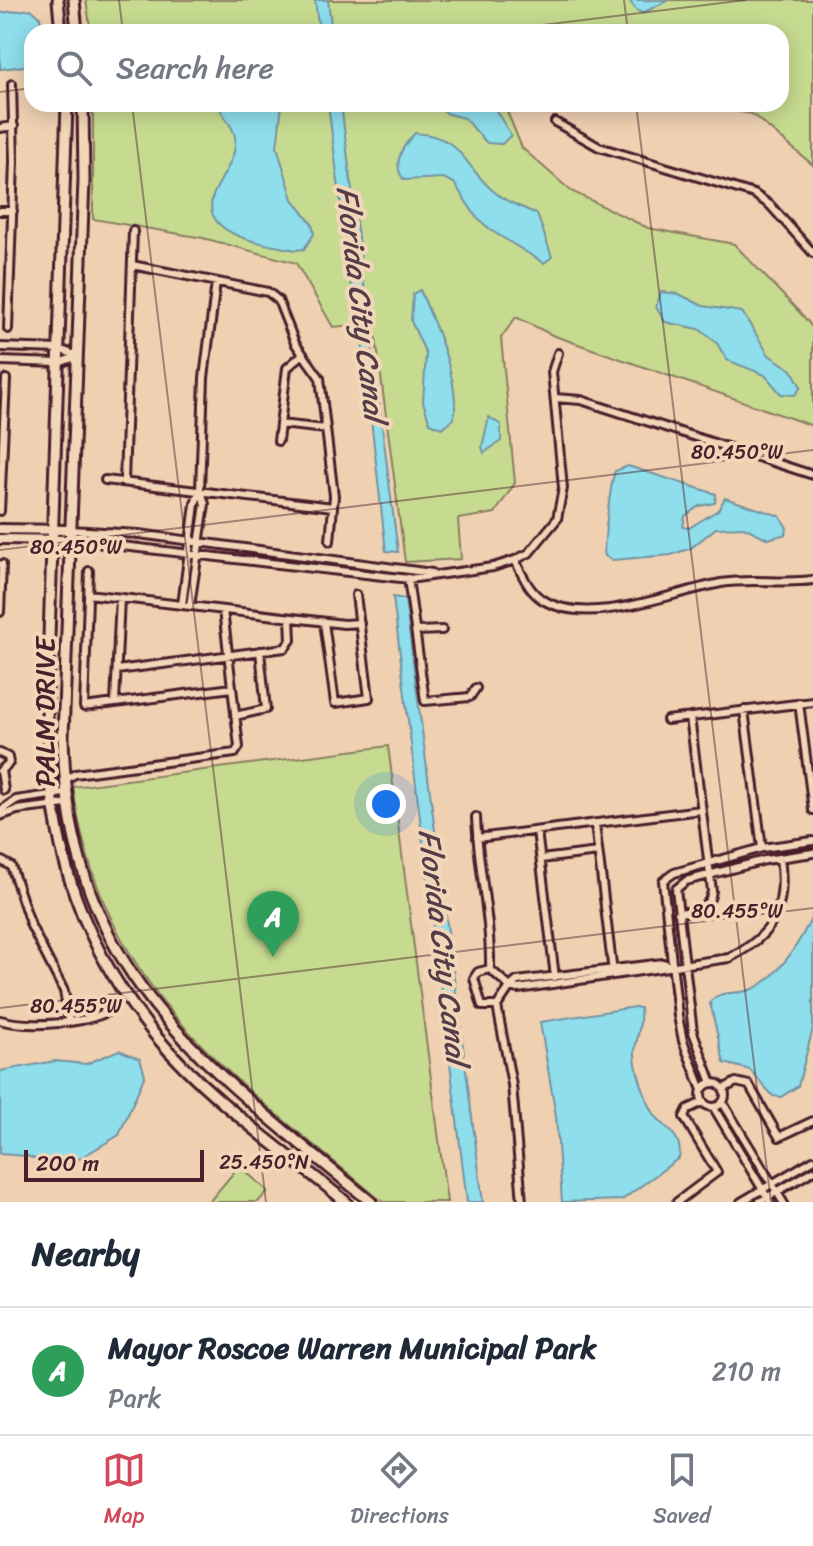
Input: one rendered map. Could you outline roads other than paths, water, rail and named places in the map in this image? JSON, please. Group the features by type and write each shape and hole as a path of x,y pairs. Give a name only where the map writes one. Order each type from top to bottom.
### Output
{"main road":[{"path":"58,0 60,24"},
{"path":"74,0 76,24"},
{"name":"PALM DRIVE","path":"67,112 47,696 50,800 69,883 91,934 130,1002 156,1037 205,1085 346,1202"},
{"name":"PALM DRIVE","path":"83,112 78,356 63,768 66,804 82,868 104,926 144,994 172,1030 214,1072 371,1202"}],"street":[{"path":"8,329 13,211 12,84"},
{"path":"555,122 599,147 754,194 770,205 813,253"},
{"path":"0,128 14,126"},
{"path":"0,211 13,211"},
{"path":"124,481 133,231"},
{"path":"132,265 268,292 278,300 303,354 320,378 333,507 330,541"},
{"path":"186,606 190,540 200,490 204,378 216,282"},
{"path":"0,293 9,293"},
{"path":"0,347 59,349 78,356"},
{"path":"70,535 409,579 493,567 515,560 529,553 557,519 563,488 552,372 558,353"},
{"path":"278,441 287,368 303,354"},
{"path":"0,361 59,363 78,356"},
{"path":"0,511 2,410 6,379"},
{"path":"555,398 581,400 813,475"},
{"path":"280,424 326,429"},
{"path":"105,480 333,507"},
{"path":"186,606 205,504 200,490"},
{"path":"0,529 54,535"},
{"path":"0,539 70,535 190,540 441,573"},
{"path":"515,560 533,591 542,600 580,611 676,597 723,583 813,580"},
{"path":"0,612 2,564"},
{"path":"407,570 425,701 470,697 476,688"},
{"path":"89,571 84,707 232,688"},
{"path":"88,594 324,622 360,623"},
{"path":"324,622 335,703 369,698 356,595"},
{"path":"115,703 120,598"},
{"path":"64,782 75,774 235,753 239,747 223,610"},
{"path":"117,670 290,645 290,618"},
{"path":"417,631 442,630"},
{"path":"235,716 266,709 260,651"},
{"path":"667,720 813,702"},
{"path":"799,703 813,810"},
{"path":"744,710 762,848"},
{"path":"678,913 707,905 712,891 690,717"},
{"path":"803,736 813,735"},
{"path":"0,753 8,757 9,763 0,771 4,790"},
{"path":"63,768 75,774"},
{"path":"0,814 64,793"},
{"path":"50,800 66,804"},
{"path":"477,838 701,810"},
{"path":"476,817 491,928 490,969 510,987"},
{"path":"595,824 613,973"},
{"path":"537,831 556,980"},
{"path":"703,1102 702,1090 683,1041 663,881 674,873 762,848 813,841"},
{"path":"541,859 598,852"},
{"path":"723,1089 712,1083 693,1032 676,889 686,881 813,853"},
{"path":"522,1202 512,1085 497,1006 510,987 517,981 556,980 663,963 672,966 729,958 758,940 772,924 782,900 780,858"},
{"path":"4,861 31,926 64,991 69,1020"},
{"path":"490,969 475,974 477,1000 482,1006 497,1006"},
{"path":"0,1020 32,1026 93,1019 109,1011"},
{"path":"723,1089 736,1082 749,1085 779,1137 813,1121"},
{"path":"702,1090 712,1083"},
{"path":"723,1089 723,1103 783,1202"},
{"path":"703,1102 714,1108 768,1200"},
{"path":"677,1202 717,1172 684,1117 688,1109 703,1102"},
{"path":"714,1108 723,1103"},
{"path":"721,1120 730,1115"},
{"path":"741,1202 813,1160"},
{"path":"759,1202 768,1200 777,1191 813,1171"}],"water":[{"path":"315,0 328,0 331,24 318,24"},
{"path":"629,0 669,0 643,13 637,11"},
{"path":"31,9 40,17 41,24 24,24 24,66 0,69 0,13"},
{"path":"222,112 281,112 277,147 293,199 312,224 314,234 304,249 252,241 223,228 214,218 211,205 235,144 230,125"},
{"name":"Florida City Canal","path":"329,112 342,112 398,552 386,551 360,323 355,314"},
{"path":"446,112 497,112 511,135 502,144 487,143 464,118"},
{"path":"415,133 431,135 454,146 497,194 537,214 552,257 544,263 492,231 477,218 454,183 443,178 404,180 399,161 406,143"},
{"path":"420,290 433,319 454,388 454,419 442,428 430,423 423,402 426,354 411,321 413,294"},
{"path":"661,292 679,294 703,306 742,312 769,355 792,370 801,387 795,395 781,394 765,375 727,360 716,342 699,329 665,322 656,307"},
{"path":"489,417 501,425 501,441 484,453 482,447"},
{"path":"628,466 716,494 715,503 699,506 685,516 683,527 689,528 718,510 725,498 780,516 787,528 786,534 768,539 744,527 716,528 691,548 671,555 612,560 605,556 604,551 611,488 615,471"},
{"name":"Florida City Canal","path":"393,597 405,599 483,1202 467,1202"},
{"path":"813,915 813,1028 798,1086 781,1097 773,1096 750,1070 724,1063 710,1003 723,994 750,990 770,977 795,947"},
{"path":"640,1008 636,1065 653,1112 678,1142 679,1158 622,1200 562,1202 556,1116 540,1022"},
{"path":"119,1050 140,1059 145,1075 119,1135 72,1163 52,1165 27,1156 0,1154 0,1071 55,1061 86,1064"}],"place":[{"name":"Mayor Roscoe Warren Municipal Park","path":"273,957"}]}
